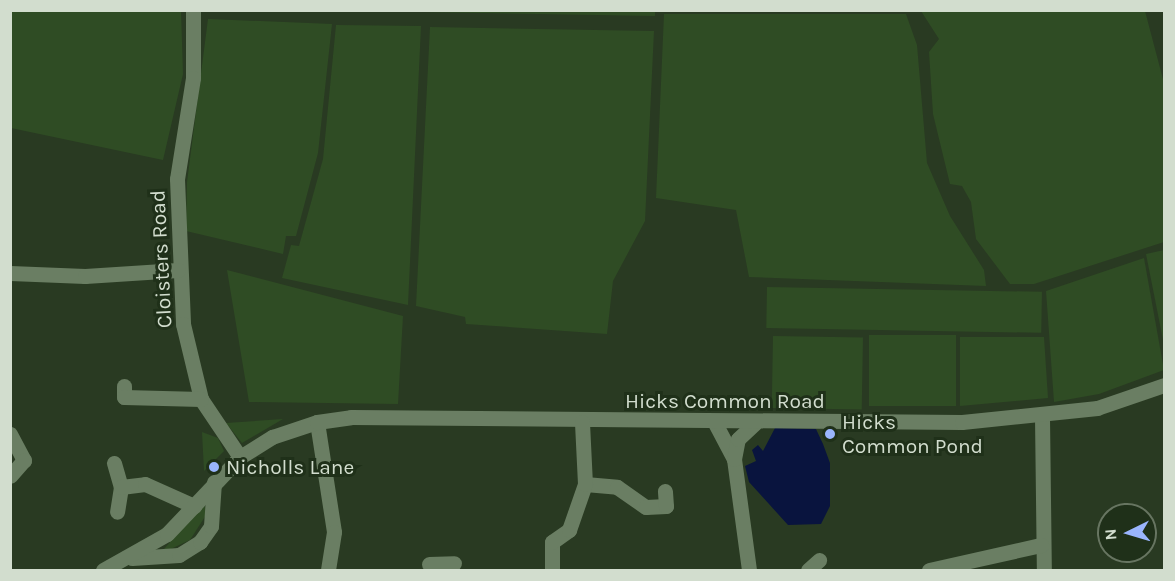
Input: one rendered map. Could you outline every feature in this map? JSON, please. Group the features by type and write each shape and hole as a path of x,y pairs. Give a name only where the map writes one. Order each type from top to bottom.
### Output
{"street":[{"name":"Cloisters Road","path":"193,10 194,78 177,179 178,270 183,324 201,399 240,457"},
{"path":"10,273 85,276 178,270"},
{"name":"Hicks Common Road","path":"317,422 351,417 755,423 1042,417 1097,408 1164,385"},
{"path":"124,386 124,397 201,399"},
{"path":"1042,417 1041,544 1044,570"},
{"path":"103,570 132,558 194,506 214,482 240,457 272,437 317,422 334,532 328,570"},
{"path":"552,570 552,542 569,530 585,484 582,422"},
{"path":"715,423 734,459"},
{"path":"749,570 734,459 738,439 755,423"},
{"path":"10,434 24,460 10,476"},
{"path":"114,463 121,487 117,512"},
{"path":"132,558 179,555 200,542 211,526 214,482"},
{"path":"121,487 145,484 194,506"},
{"path":"585,484 617,487 646,507 666,506 665,491"},
{"path":"927,567 1041,544"}],"green space":[{"path":"11,10 181,11 183,74 163,160 11,128"},
{"path":"655,10 655,16 362,11"},
{"path":"921,11 1145,11 1164,83 1164,242 1034,284 1010,284 976,239 971,202 962,186 950,184 933,114 929,52 939,39"},
{"path":"664,14 906,14 917,45 927,163 950,216 984,270 986,286 749,277 736,210 656,198"},
{"path":"208,19 332,24 318,153 296,236 286,236 283,254 186,231 187,182"},
{"path":"336,25 421,26 408,305 282,278 291,245 299,246 323,159"},
{"path":"430,27 654,31 645,221 613,281 607,334 466,324 465,317 416,306"},
{"path":"1164,250 1164,345 1146,254"},
{"path":"1144,258 1164,370 1099,394 1054,402 1046,291"},
{"path":"227,270 403,316 398,404 249,402"},
{"path":"767,287 1042,292 1041,333 766,328"},
{"path":"869,335 956,335 956,406 869,406"},
{"path":"773,336 863,338 862,410 772,408"},
{"path":"960,337 1044,337 1048,398 960,406"},
{"path":"283,419 242,443 226,423"},
{"path":"202,432 218,438 224,451 204,471"},
{"path":"204,501 206,515 190,540 160,554"}],"shaded area":[{"path":"775,428 816,429 830,463 830,506 821,524 788,525 749,482 745,466 756,461 752,450 758,445 763,451"}],"place":[{"name":"Hicks Common Pond","path":"830,434"},
{"name":"Nicholls Lane","path":"214,467"}]}
